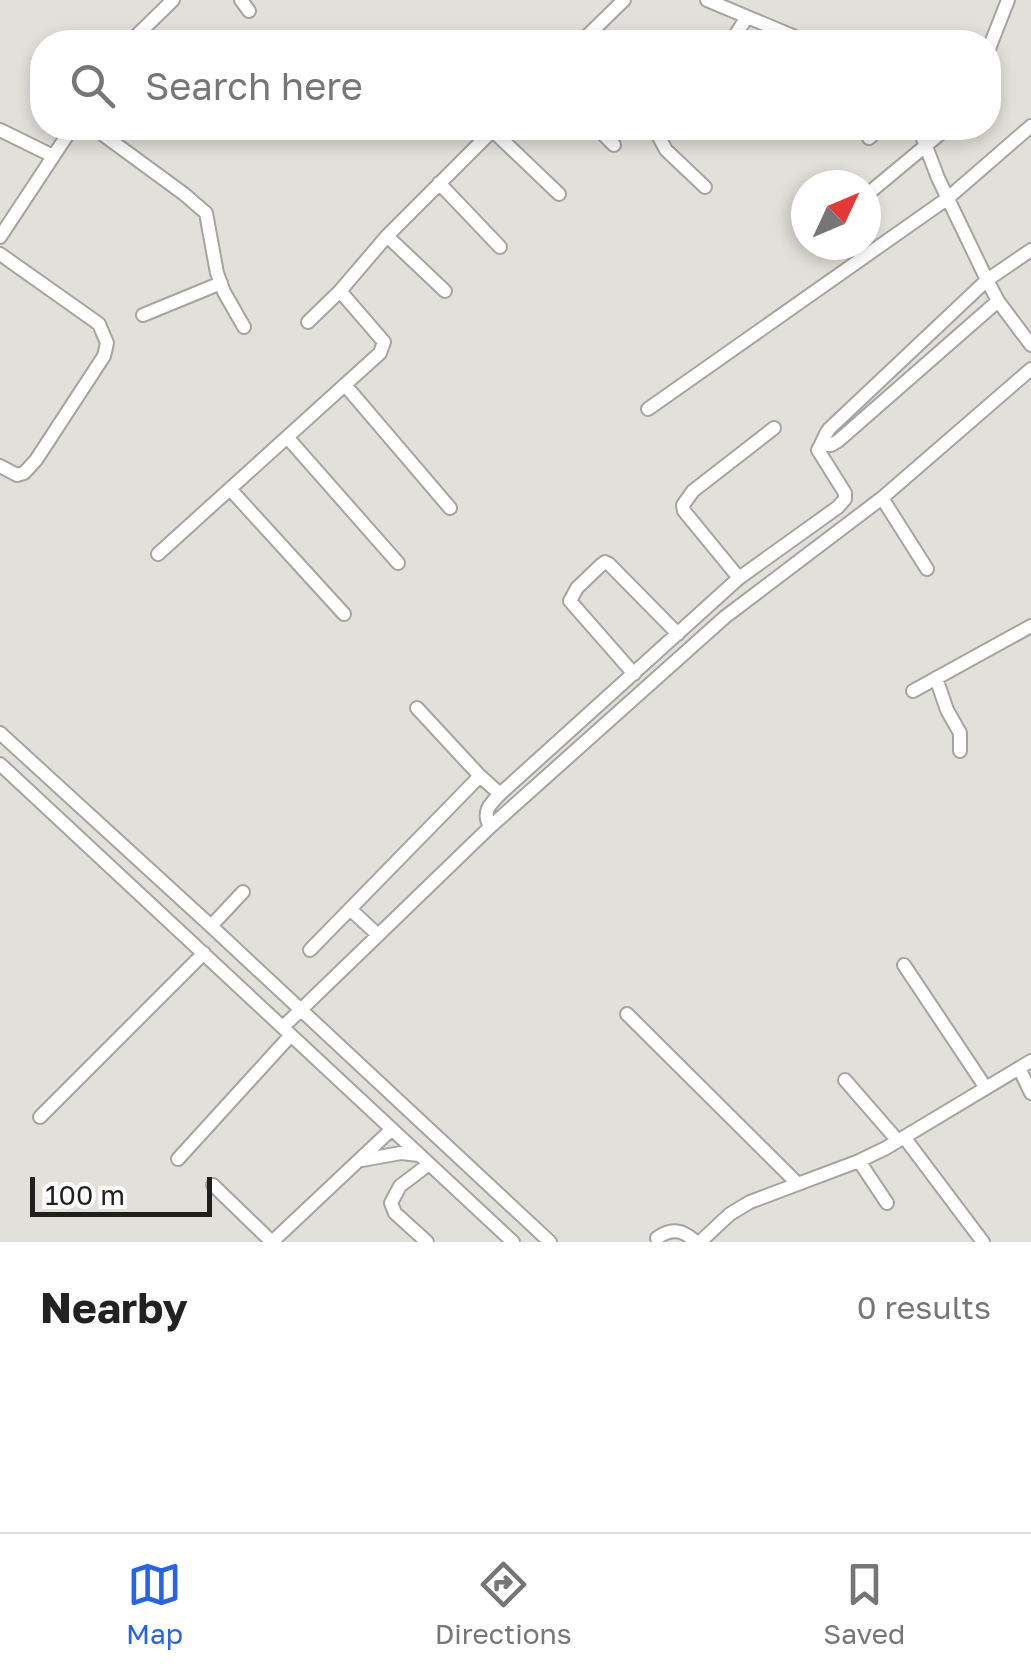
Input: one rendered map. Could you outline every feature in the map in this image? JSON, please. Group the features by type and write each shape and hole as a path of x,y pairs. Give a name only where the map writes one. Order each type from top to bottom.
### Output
{"street":[{"path":"142,30 173,0"},
{"path":"593,30 624,0"},
{"path":"707,0 778,30"},
{"path":"996,30 1008,0"},
{"path":"739,30 747,17"},
{"path":"648,410 948,198 1031,126"},
{"path":"0,130 53,156"},
{"path":"0,236 64,140"},
{"path":"110,140 206,213 221,284 244,327"},
{"path":"308,322 482,140"},
{"path":"504,140 559,194"},
{"path":"610,140 614,144"},
{"path":"660,140 705,186"},
{"path":"925,140 987,280 1031,344"},
{"path":"881,183 934,140"},
{"path":"439,183 500,247"},
{"path":"387,236 445,291"},
{"path":"490,826 486,812 500,794 739,578 842,504 845,493 818,450 829,429 987,280 1031,250"},
{"path":"0,254 99,324 107,343 104,356 36,460 17,474 0,466"},
{"path":"142,314 221,284"},
{"path":"158,554 380,353 384,342 340,290"},
{"path":"823,444 838,441 998,300"},
{"path":"962,304 976,320"},
{"path":"178,1159 292,1021 490,826 724,617 882,498 1031,369"},
{"path":"887,374 899,387"},
{"path":"345,385 450,508"},
{"path":"739,578 683,506 693,492 774,428"},
{"path":"287,437 398,563"},
{"path":"230,489 344,614"},
{"path":"882,498 927,569"},
{"path":"634,674 570,601 593,572 606,562 609,564 678,634"},
{"path":"913,691 1031,626"},
{"path":"936,678 960,733 960,751"},
{"path":"416,708 500,794"},
{"path":"0,733 211,926 392,1129 513,1242"},
{"path":"0,764 204,954 292,1021 550,1242"},
{"path":"310,950 480,776"},
{"path":"211,926 243,892"},
{"path":"350,908 378,935"},
{"path":"40,1117 204,954"},
{"path":"904,966 986,1088"},
{"path":"627,1014 798,1184"},
{"path":"657,1238 678,1230 698,1242 750,1202 859,1161 1025,1064 1031,1093"},
{"path":"845,1080 901,1139 983,1242"},
{"path":"214,1185 272,1242 392,1129"},
{"path":"358,1161 400,1153 424,1160"},
{"path":"424,1160 400,1186 392,1203 395,1212 427,1242"},
{"path":"859,1161 887,1203"}]}
